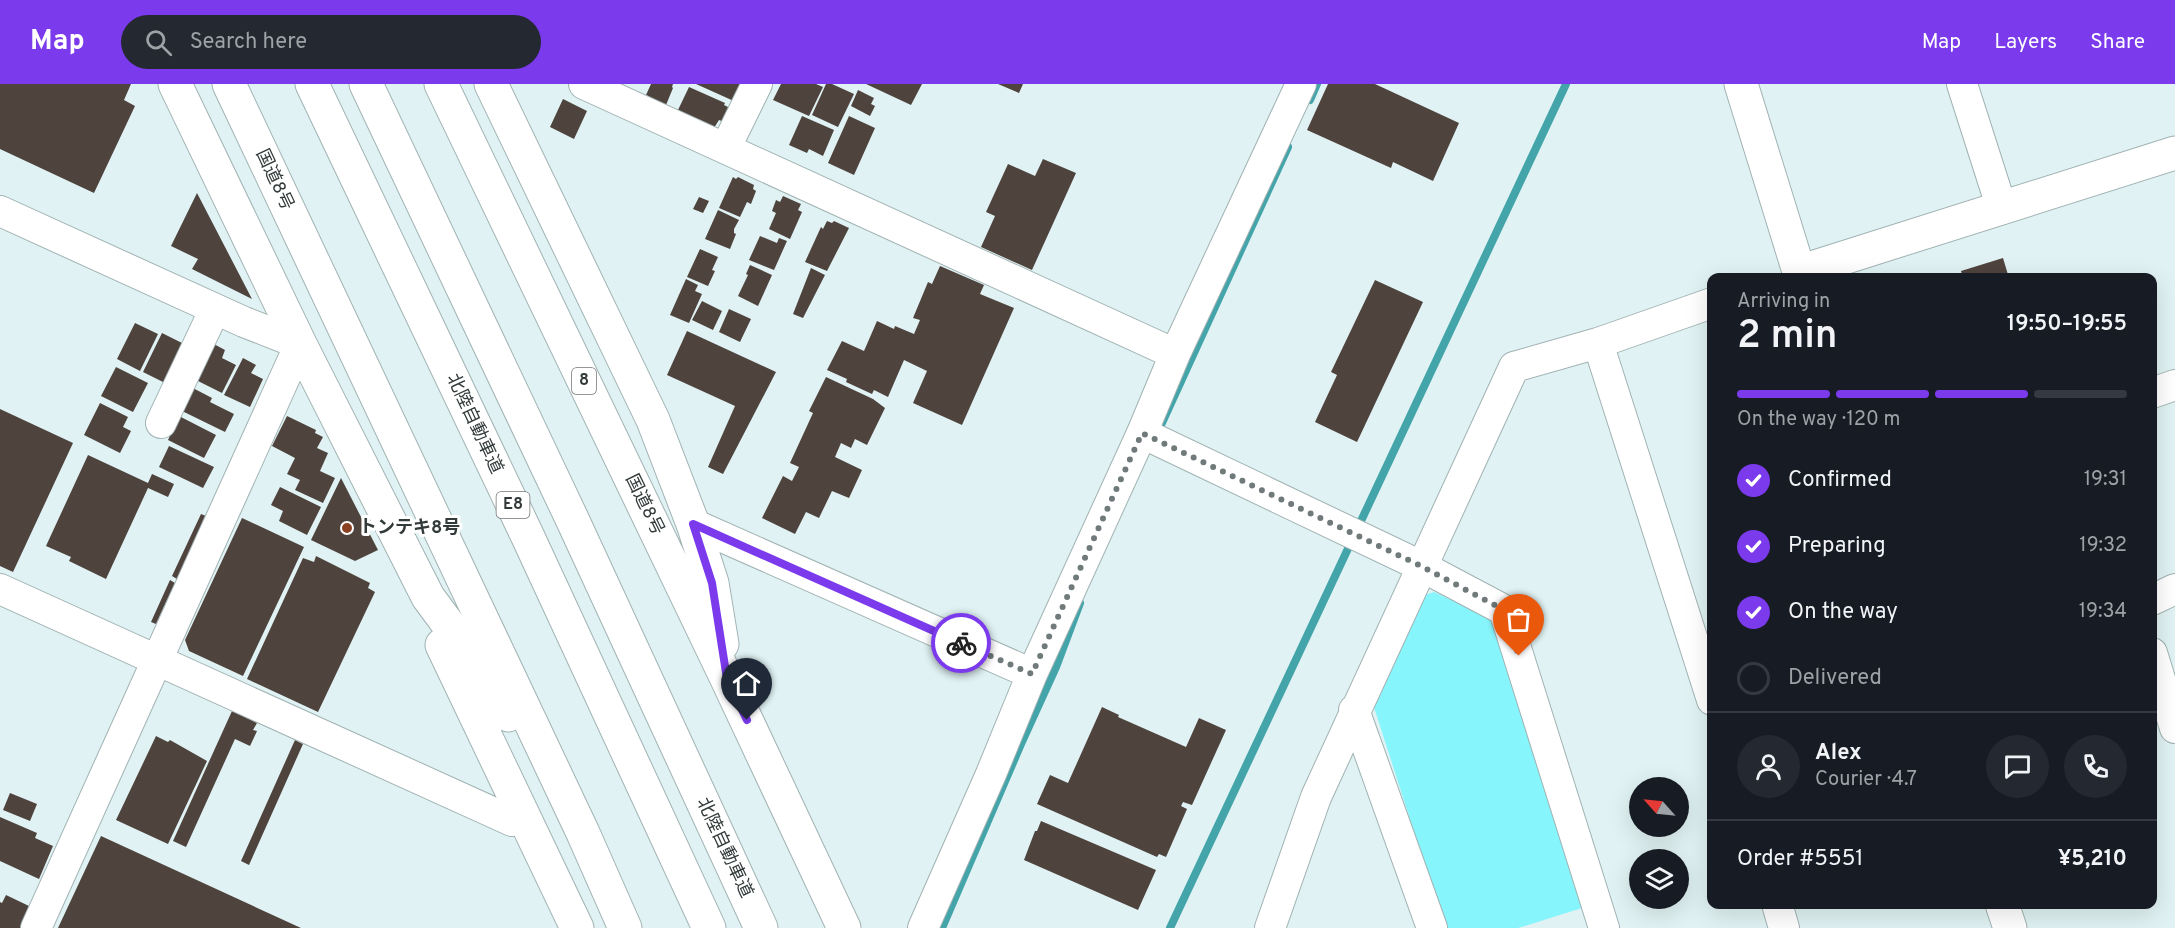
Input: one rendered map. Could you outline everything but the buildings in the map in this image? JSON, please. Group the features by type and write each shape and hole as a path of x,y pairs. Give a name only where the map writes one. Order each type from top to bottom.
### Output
{"main road":[{"path":"175,84 300,344 428,597 462,643 583,833"},
{"name":"国道8号","path":"229,84 583,833 625,928"},
{"name":"北陸自動車道","path":"312,84 523,527 709,928"},
{"name":"北陸自動車道","path":"366,84 573,521 761,928"},
{"name":"国道8号","path":"441,84 844,928"},
{"path":"490,84 653,420 693,524 712,583 727,679"},
{"path":"1741,84 1793,273"},
{"path":"1803,273 2175,153"},
{"path":"428,597 443,648 577,928"},
{"path":"2004,909 2010,928"}],"street":[{"path":"584,84 1175,354"},
{"path":"726,147 757,84"},
{"path":"923,928 1032,674 1142,433 1175,354 1301,84"},
{"path":"1962,84 2002,209"},
{"path":"0,211 215,309 300,344 36,928"},
{"path":"1270,928 1316,797 1354,710 1408,560 1514,367 1598,344 1707,305"},
{"path":"161,423 215,309"},
{"path":"1598,344 1707,684"},
{"path":"2157,391 2175,385"},
{"path":"1142,433 1408,560 1504,610 1604,928"},
{"path":"693,524 1032,674"},
{"path":"0,589 512,821 524,816"},
{"path":"2157,598 2175,589"},
{"path":"2157,669 2175,728"},
{"path":"1354,710 1432,928"},
{"path":"1778,909 1784,928"}],"shaded area":[{"path":"1434,592 1490,618 1497,626 1582,908 1518,928 1445,928 1372,701 1419,597"}],"waterway":[{"path":"1310,100 1317,84"},
{"path":"1170,928 1566,84"},
{"path":"1161,425 1288,147"},
{"path":"942,928 1056,667 1080,603"}],"way so far":[{"path":"961,643 1032,674 1142,433 1421,566 1504,610 1519,656"}],"place":[{"name":"トンテキ8号","path":"347,528"}],"route":[{"path":"747,720 727,679 712,583 693,524 961,643"}]}
